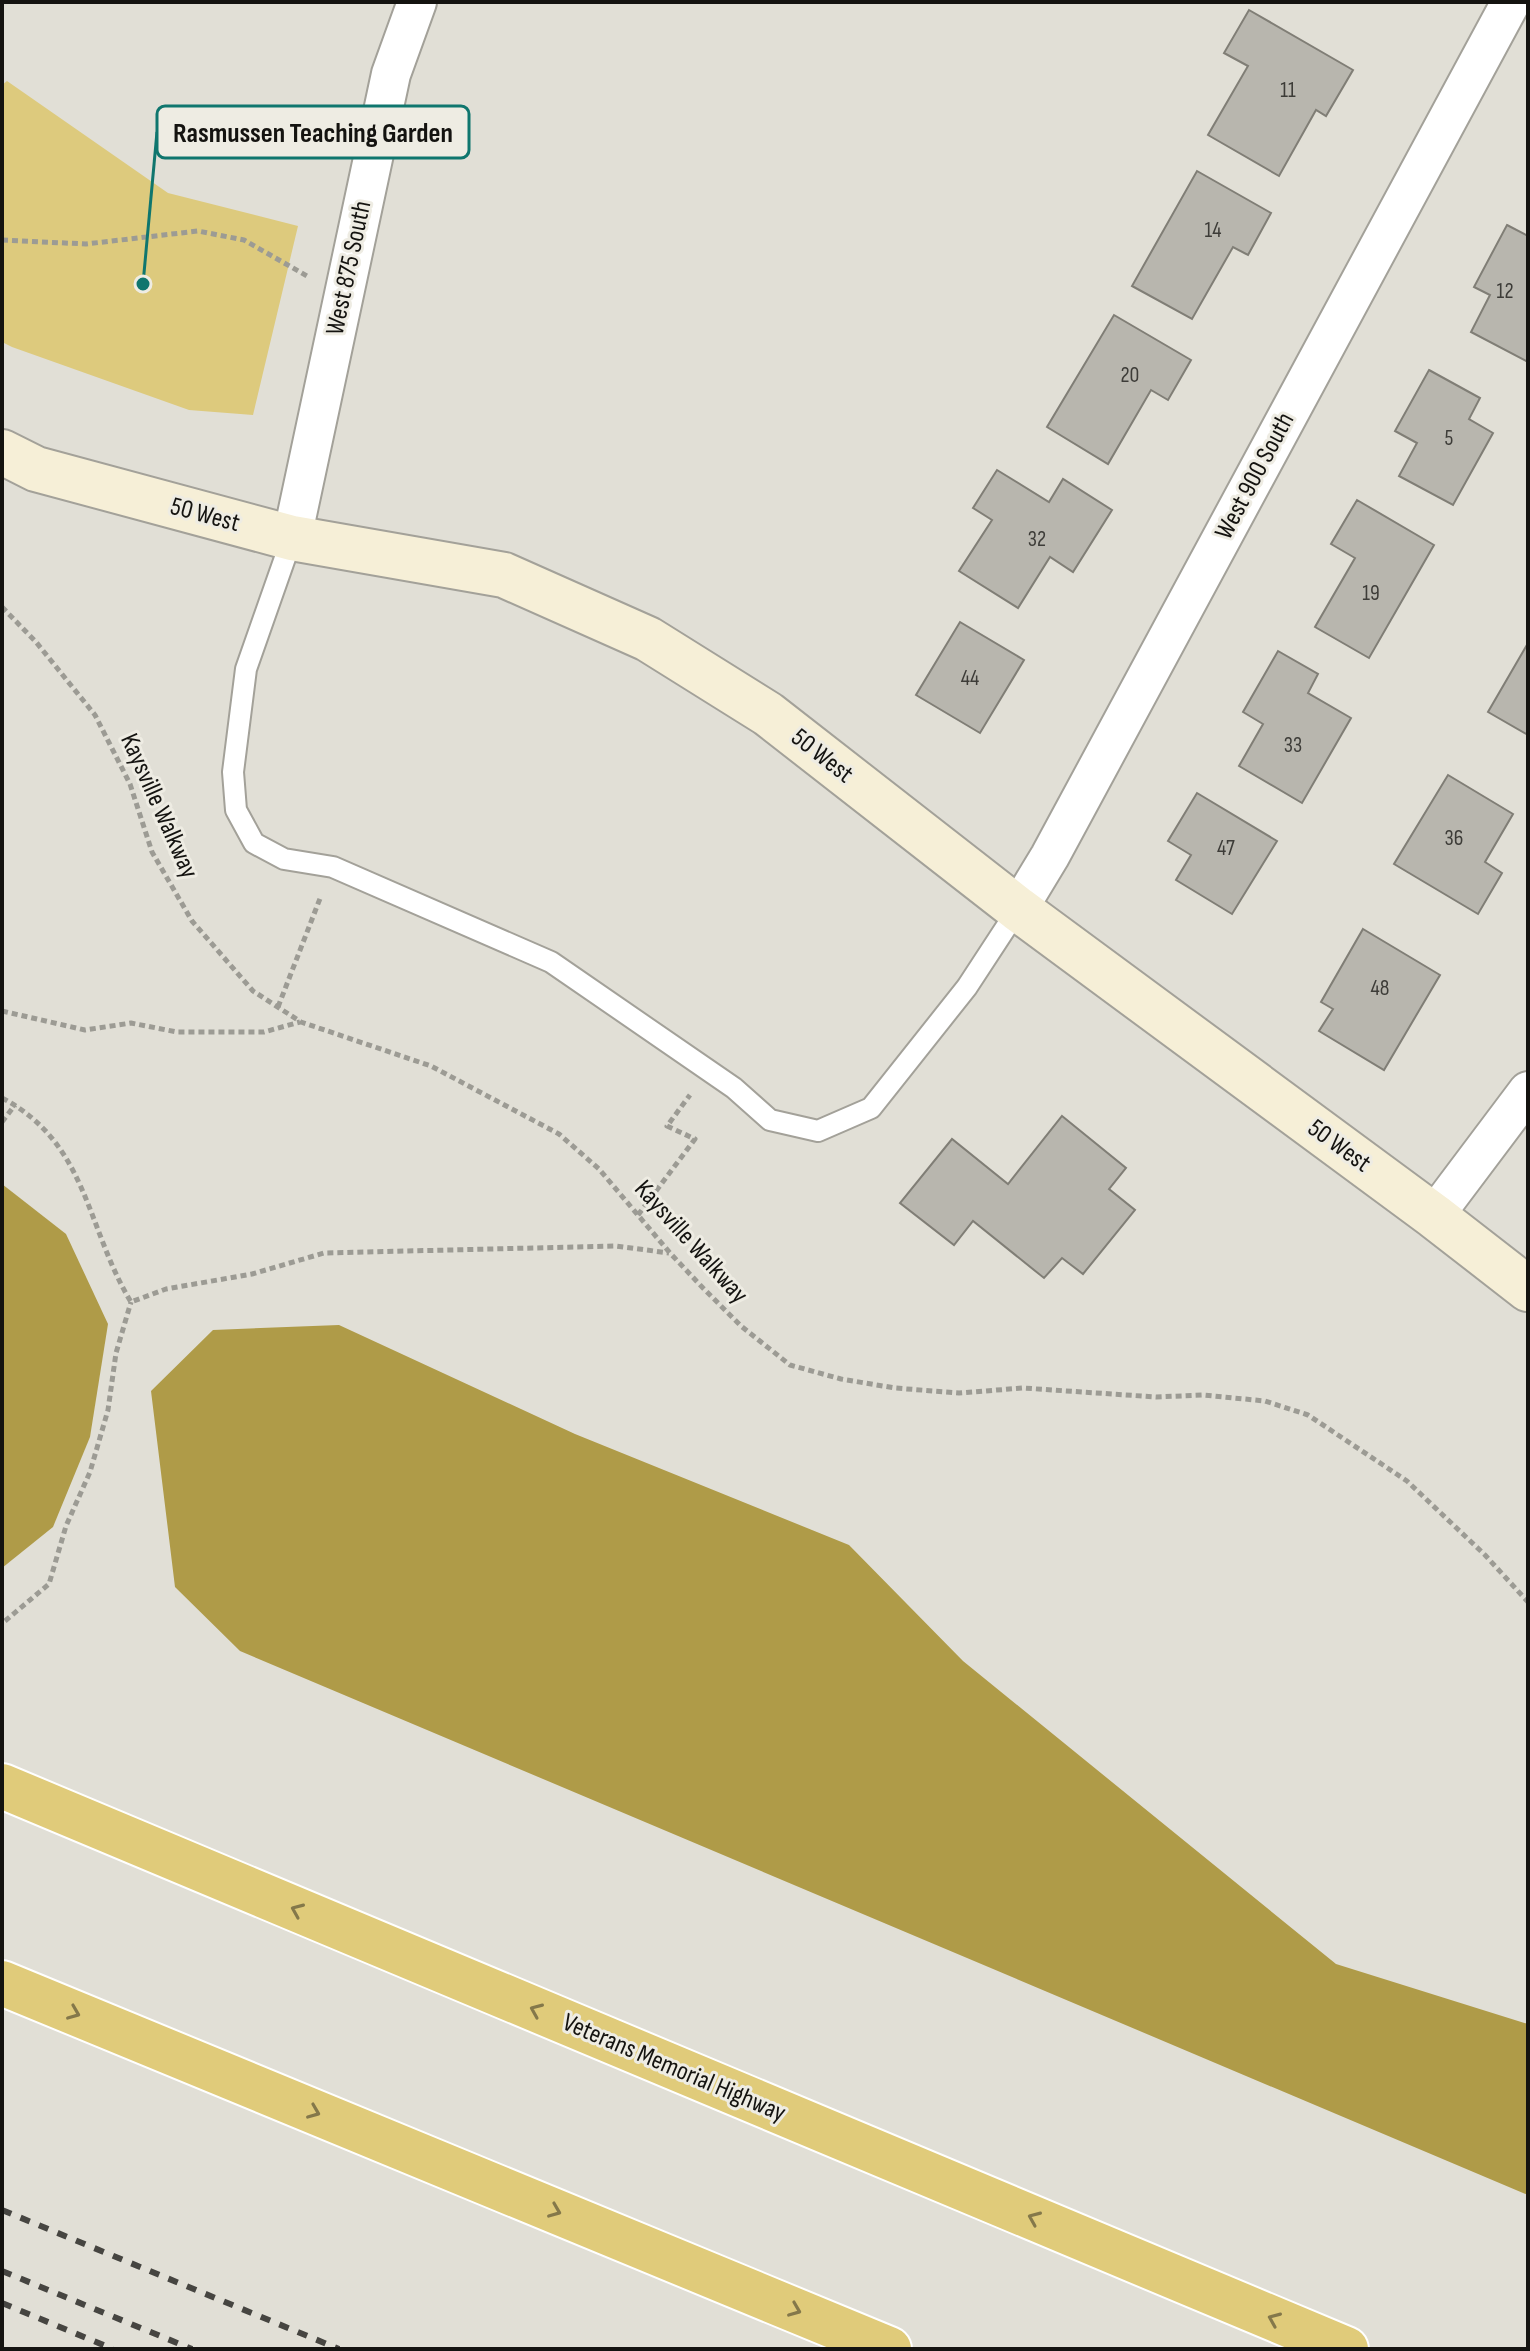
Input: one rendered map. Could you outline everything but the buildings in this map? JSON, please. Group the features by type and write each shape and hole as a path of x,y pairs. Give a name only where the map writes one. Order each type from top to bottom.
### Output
{"highway":[{"name":"Veterans Memorial Highway","path":"2,1786 1346,2349"},
{"path":"2,1983 889,2349"}],"street":[{"name":"West 875 South","path":"292,538 391,74 417,2"},
{"name":"West 900 South","path":"1018,909 1065,828 1511,2"},
{"name":"50 West","path":"2,452 36,469 292,538 504,575 648,639 768,714 1018,909 1528,1289"},
{"path":"1434,1216 1528,1091"}],"lane":[{"path":"292,538 246,669 233,772 236,810 254,843 284,859 333,867 551,962 709,1069 770,1120 818,1131 871,1108 967,987 1018,909"}],"path":[{"path":"2,240 86,244 198,231 244,240 343,295"},
{"name":"Kaysville Walkway","path":"2,607 36,642 95,715 130,784 152,852 192,921 253,991 301,1022 431,1066 559,1134 599,1169 670,1253 741,1326 790,1365 841,1379 895,1388 959,1393 1023,1388 1156,1397 1203,1395 1265,1401 1308,1415 1407,1481 1485,1555 1528,1602"},
{"path":"278,1007 333,867"},
{"path":"2,1011 85,1030 131,1023 177,1032 264,1032 301,1022"},
{"path":"638,1215 695,1139 667,1126 709,1069"},
{"path":"2,1098 47,1130 75,1171 115,1275 131,1302 116,1353 108,1410 90,1472 66,1526 49,1584 5,1621"},
{"path":"2,1122 15,1105"},
{"path":"131,1302 166,1289 252,1274 324,1253 616,1246 670,1253"}],"shaded area":[{"path":"7,81 168,193 298,226 253,415 189,410 2,342 2,85"},
{"path":"2,1184 66,1234 108,1324 90,1437 53,1527 2,1568"},
{"path":"339,1325 575,1434 849,1545 963,1661 1336,1964 1528,2024 1528,2195 240,1651 175,1587 151,1391 213,1330"}],"railway":[{"path":"2,2210 339,2349"},
{"path":"2,2271 192,2349"},
{"path":"2,2303 113,2349"}],"place":[{"name":"Rasmussen Teaching Garden","path":"143,284"}]}
